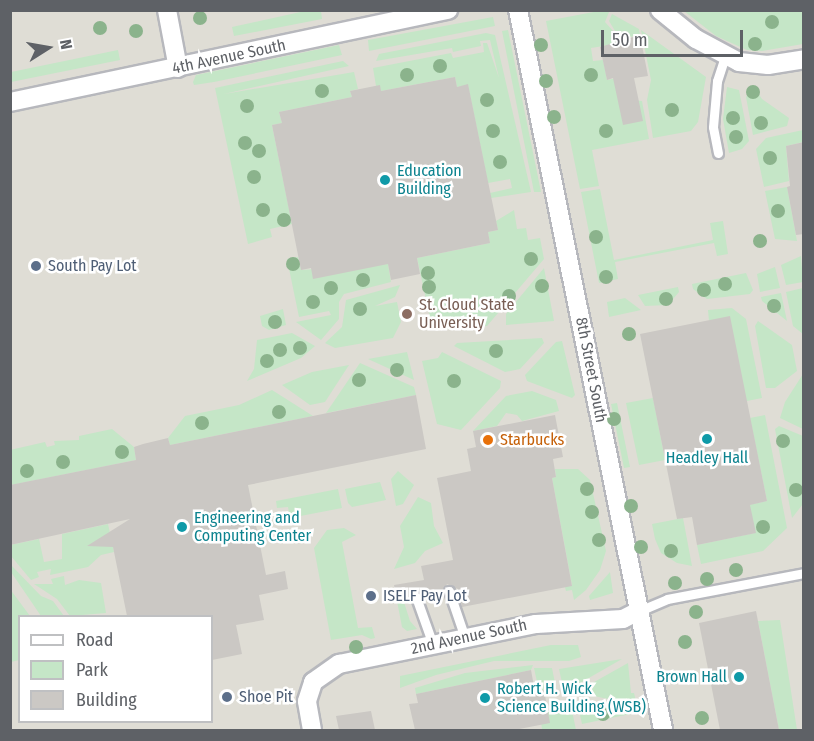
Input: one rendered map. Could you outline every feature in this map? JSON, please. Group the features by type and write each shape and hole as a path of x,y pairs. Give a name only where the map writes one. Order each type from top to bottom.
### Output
{"street":[{"path":"167,10 178,68"},
{"name":"4th Avenue South","path":"10,102 448,10"},
{"name":"8th Street South","path":"518,10 663,730"},
{"path":"660,10 725,56 768,65 804,59"},
{"name":"2nd Avenue South","path":"312,730 307,701 310,690 313,682 329,668 536,624 623,619 639,611"}],"lane":[{"path":"718,153 713,127 717,81 725,56"},
{"path":"639,611 667,599 804,573"},
{"path":"449,591 465,638"},
{"path":"416,597 433,645"}],"shaded area":[{"name":"St. Cloud State University","path":"10,11 803,11 803,730 11,730"}],"green space":[{"path":"305,11 321,11 322,19 234,36 232,27"},
{"path":"599,11 609,12 605,22 614,32 616,44 591,48 593,61 603,60 607,80 621,77 632,100 642,101 649,139 592,150 599,186 580,189 546,21"},
{"path":"684,11 803,11 803,44 762,51 747,50 716,36"},
{"path":"612,14 639,29 640,35 620,39 609,21"},
{"path":"493,17 495,26 369,51 368,40"},
{"path":"508,30 541,192 534,192 502,31"},
{"path":"641,30 706,77 698,122 691,131 653,138 647,100 651,80"},
{"path":"486,33 495,35 531,192 491,198 490,193 512,188 510,179 488,183 468,85 457,87 455,77 381,91 376,86 373,68 451,53 453,58 484,52 483,43 487,43 499,78 490,40 480,41 481,46 453,52 452,48 376,61 379,54"},
{"path":"339,45 342,55 214,82 194,85 193,82 196,75"},
{"path":"118,50 120,60 11,82 11,72"},
{"path":"343,61 349,66 224,94 354,72 358,89 350,91 352,97 279,112 282,123 272,125 292,224 270,229 272,237 248,244 215,88"},
{"path":"727,87 739,90 749,141 742,149 729,153 723,119"},
{"path":"754,87 762,99 789,118 787,126 753,135 746,97"},
{"path":"803,130 803,142 786,146 789,181 764,187 756,149 766,138"},
{"path":"787,187 797,241 775,239 765,191"},
{"path":"600,189 614,260 713,240 710,223 723,221 728,254 717,256 714,243 615,262 618,279 599,283 581,192"},
{"path":"514,210 517,229 526,228 528,240 540,238 544,259 487,326 443,329 430,318 417,258 490,243 488,232 498,230 496,221"},
{"path":"801,256 803,282 786,285 781,265"},
{"path":"298,257 301,270 388,264 391,282 344,294 339,302 339,319 321,340 296,322 331,315 329,311 299,317 287,259"},
{"path":"775,267 780,288 760,292 757,274"},
{"path":"544,268 554,321 506,325 506,314"},
{"path":"746,273 753,290 750,294 707,299 693,289 692,284"},
{"path":"400,285 395,297 375,306 397,302 401,322 393,338 335,348 325,343 342,327 346,300"},
{"path":"678,287 679,292 668,305 645,306 638,295"},
{"path":"804,288 803,334 793,326 786,292"},
{"path":"781,293 787,321 762,301 761,297"},
{"path":"625,298 641,310 609,317 607,302"},
{"path":"732,308 746,319 762,398 747,401 709,321 708,310"},
{"path":"283,309 286,325 269,330 262,326 260,316"},
{"path":"758,321 792,345 797,371 775,388 766,388 755,326"},
{"path":"292,333 315,346 301,358 247,381 254,369 257,340"},
{"path":"542,338 544,343 520,369 505,372 454,346 457,343"},
{"path":"562,341 575,395 572,398 527,381 525,375 556,342"},
{"path":"407,352 414,380 368,359"},
{"path":"442,352 501,381 500,388 461,430 437,424 422,361 438,358"},
{"path":"360,363 414,387 416,395 326,413"},
{"path":"349,365 325,402 310,405 282,385 312,372"},
{"path":"803,374 803,429 780,418 785,402"},
{"path":"272,390 313,416 170,445 168,438 185,416 239,405"},
{"path":"532,391 556,400 559,411 522,421 517,415 506,413 497,426 473,431 506,396"},
{"path":"653,398 665,460 639,465 626,403"},
{"path":"617,403 630,467 624,468 611,404"},
{"path":"765,415 787,528 763,551 701,564 697,545 755,533 743,506 767,501 750,418"},
{"path":"779,426 803,436 803,504 792,518 775,429"},
{"path":"112,429 134,447 136,460 11,485 10,450 45,442 47,447 55,445 54,441 79,440 79,436"},
{"path":"555,469 578,469 590,480 606,551 600,570 586,590 574,600 572,590 566,591 565,587 572,585 552,478 556,477"},
{"path":"398,471 414,485 403,504 396,506 391,479"},
{"path":"380,482 386,500 352,507 348,503 345,489"},
{"path":"338,489 342,508 290,518 288,507 277,508 276,501"},
{"path":"418,497 431,503 434,526 443,543 425,551 415,563 394,569 404,547 400,526"},
{"path":"683,518 692,566 677,563 661,553 652,524"},
{"path":"108,524 114,552 101,555 88,567 50,575 51,569 37,572 39,577 31,580 11,556 10,545 39,539 44,562 62,559 62,534"},
{"path":"344,528 356,535 342,542 358,628 372,627 375,638 371,639 362,635 331,640 314,548 327,530"},
{"path":"10,564 41,596 53,601 63,615 40,615 11,572"},
{"path":"610,572 613,593 590,600 589,596"},
{"path":"64,576 65,585 79,580 101,583 106,613 69,615 57,599 34,584 53,584 51,579"},
{"path":"10,589 29,615 18,615 18,660 11,662"},
{"path":"403,599 410,621 417,629 407,631 402,627 397,601"},
{"path":"780,620 797,730 779,730 758,621"},
{"path":"551,645 578,645 581,657 569,661 494,661 436,675 400,688 400,676"},
{"path":"622,659 580,683 563,687 559,669"},
{"path":"628,663 631,693 634,693 637,705 589,695 587,686"},
{"path":"533,665 531,670 416,694 415,688 465,673"},
{"path":"534,668 552,668 556,688 539,691"},
{"path":"590,703 635,713 582,724 578,706"},
{"path":"571,706 576,730 542,730 541,721 548,711"}],"building":[{"path":"640,35 648,76 634,78 643,121 623,125 613,78 607,80 600,47"},
{"name":"Education Building","path":"455,77 457,87 468,84 498,230 488,232 490,243 417,258 420,274 391,280 388,264 313,279 311,268 301,270 272,125 282,123 279,112 352,97 350,91 380,85 381,91"},
{"path":"804,142 804,234 796,235 787,187 790,186 786,146"},
{"name":"Headley Hall","path":"730,316 767,501 750,505 756,533 697,545 692,517 677,519 640,334"},
{"name":"Engineering and Computing Center","path":"416,395 426,449 248,485 266,575 285,571 288,589 259,595 264,620 236,625 242,654 213,660 213,615 127,615 113,547 87,546 130,519 10,545 10,485 136,460 134,447 143,444 168,438 170,445"},
{"path":"555,415 563,457 553,459 556,477 552,478 572,586 462,607 458,589 447,584 442,592 423,596 414,591 409,598 397,600 394,585 424,580 421,566 453,560 437,478 471,471 467,449 476,447 473,431"},
{"name":"Brown Hall","path":"756,611 779,730 720,730 699,623"},
{"name":"Robert H. Wick Science Building (WSB)","path":"531,670 535,692 544,690 550,723 514,730 415,730 409,704 418,703 416,694"},
{"path":"371,711 375,730 339,730 336,716"}],"place":[{"name":"Education Building","path":"385,180"},
{"name":"South Pay Lot","path":"36,266"},
{"name":"St. Cloud State University","path":"407,314"},
{"name":"Headley Hall","path":"707,439"},
{"name":"Starbucks","path":"488,440"},
{"name":"Engineering and Computing Center","path":"182,527"},
{"name":"ISELF Pay Lot","path":"371,596"},
{"name":"Brown Hall","path":"739,677"},
{"name":"Shoe Pit","path":"227,697"},
{"name":"Robert H. Wick Science Building (WSB)","path":"485,698"}]}
